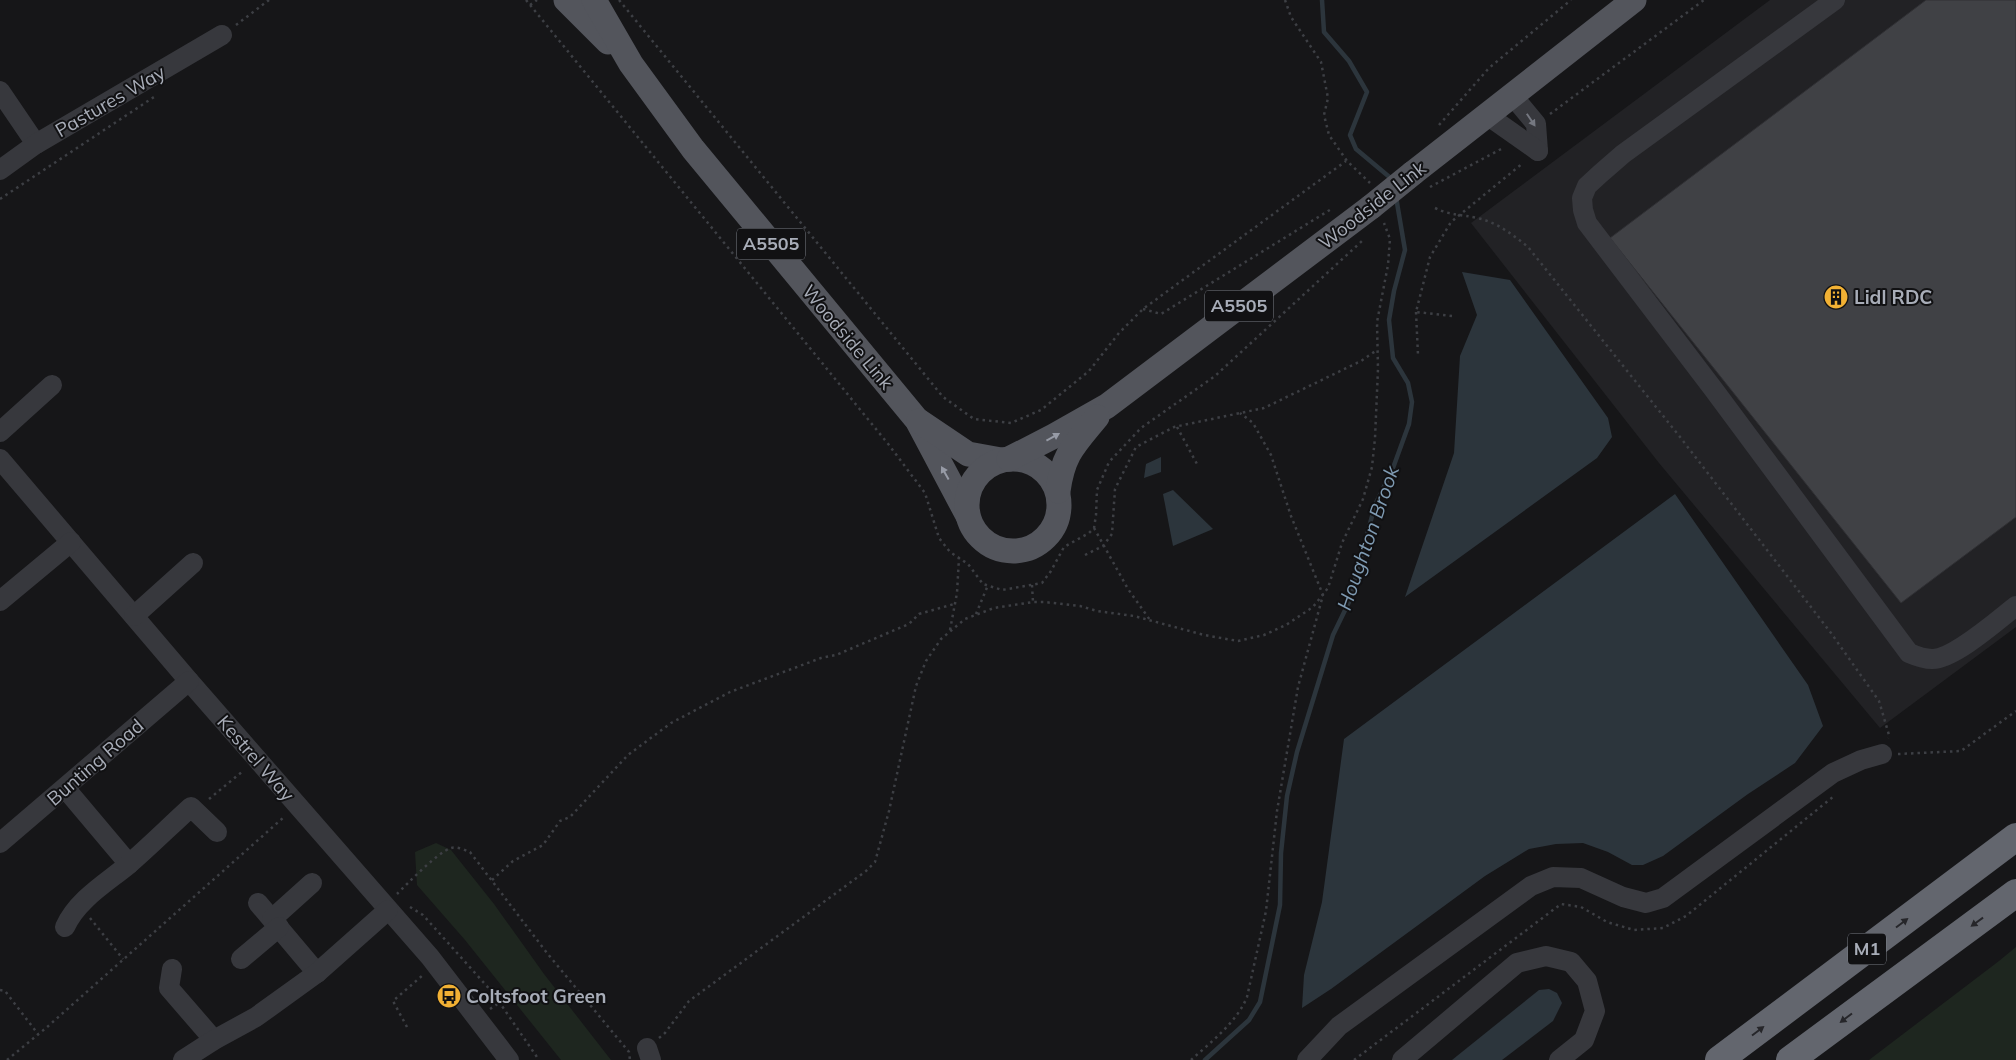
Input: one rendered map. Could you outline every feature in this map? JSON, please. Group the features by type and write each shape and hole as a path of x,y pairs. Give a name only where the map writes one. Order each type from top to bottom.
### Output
{"highway":[{"name":"M1","path":"1719,1060 2016,837"},
{"name":"M1","path":"1790,1060 2016,893"}],"main road":[{"name":"Woodside Link","path":"566,0 631,64"},
{"name":"Woodside Link","path":"594,0 631,64 693,149 917,420 968,516"},
{"name":"Woodside Link","path":"917,420 968,454 1005,460 1054,436 1106,406 1376,205 1420,181 1487,115 1634,0"},
{"name":"Woodside Link","path":"1058,491 1060,470 1069,451 1106,406"},
{"name":"A5505","path":"1005,460 1022,460 1034,464 1044,470 1058,491 1060,506 1055,526 1047,537 1036,546 1023,550 1009,551 995,548 983,540 974,529 968,516 967,504 973,482 990,465 1005,460"}],"street":[{"path":"1835,0 1611,164 1586,186 1582,198 1583,210 1587,223 1714,390 1909,653 1933,659 1946,656 1961,648 2016,606"},
{"name":"Pastures Way","path":"0,170 36,144 222,35"},
{"path":"0,92 36,144"},
{"path":"1512,95 1536,124 1538,151"},
{"path":"1487,115 1538,151"},
{"path":"0,432 52,385"},
{"name":"Kestrel Way","path":"0,459 189,681 391,903 435,964 510,1060"},
{"path":"0,601 71,542"},
{"path":"134,616 194,563"},
{"name":"Bunting Road","path":"0,843 189,681"},
{"path":"1307,1060 1339,1026 1531,886 1553,876 1581,878 1623,898 1646,903 1663,898 1833,773 1860,760 1882,754"},
{"path":"64,788 129,864"},
{"path":"65,927 69,918 80,906 191,807 217,832"},
{"path":"241,959 312,883"},
{"path":"258,903 317,973"},
{"path":"183,1060 256,1017 317,973 391,903"},
{"path":"1402,1060 1517,963 1546,956 1571,962 1587,981 1595,1011 1584,1040 1558,1060"},
{"path":"172,969 169,988 214,1040"}],"path":[{"path":"526,0 889,445 925,493 939,538 950,552 968,564 983,584 1002,590 1042,583 1064,547 1090,533 1094,528 1097,490 1108,462 1141,428 1215,376 1362,241"},
{"path":"530,4 537,0"},
{"path":"619,0 943,397 974,419 1010,423 1041,410 1089,371 1119,333 1143,309 1347,161"},
{"path":"649,1054 689,1002 866,872 875,862 889,811 916,686 926,661 940,640 965,619 994,608 1033,602 1080,606 1097,611 1134,616 1204,635 1238,640 1264,635 1286,625 1313,607 1328,588 1342,543 1363,499 1372,467 1375,438 1377,322 1388,265 1390,239 1376,205 1329,136 1324,115 1328,98 1322,62 1291,17 1285,0"},
{"path":"1435,129 1489,68 1571,0"},
{"path":"1545,118 1704,0"},
{"path":"1420,181 1509,145"},
{"path":"1418,354 1416,312 1430,258 1451,222 1538,151"},
{"path":"1143,309 1161,314 1339,205"},
{"path":"1435,208 1449,214 1478,218 1506,230 1528,247 1680,437 1831,634 1879,701 1889,735 1882,754 1961,751 2016,711"},
{"path":"1416,312 1452,316"},
{"path":"1085,555 1103,546 1112,534 1114,489 1136,447 1177,427 1264,408 1361,362 1377,350"},
{"path":"1191,1060 1230,1023 1243,1008 1248,997 1266,911 1277,810 1298,687 1323,595 1291,516 1270,454 1253,423 1240,413"},
{"path":"1177,427 1197,464"},
{"path":"1094,528 1128,589 1150,620"},
{"path":"950,630 957,593 959,558"},
{"path":"976,614 988,585"},
{"path":"1032,585 1033,602"},
{"path":"492,880 512,861 543,845 560,821 570,817 628,755 671,723 730,692 821,658 836,656 909,624 920,614 954,604"},
{"path":"191,807 210,799 243,771"},
{"path":"7,1060 284,818"},
{"path":"391,903 438,856 451,848 470,852 547,953 628,1052 630,1060"},
{"path":"80,906 123,960"},
{"path":"407,1027 393,1001 435,964"},
{"path":"0,990 5,991 38,1034"}],"shaded area":[{"path":"1770,0 2016,0 2016,627 1880,728 1659,463 1471,223"},
{"path":"1462,272 1510,280 1608,418 1612,437 1597,458 1405,597 1454,453 1460,356 1477,315"},
{"path":"1161,457 1161,472 1144,478 1146,464"},
{"path":"1173,490 1213,529 1173,546 1163,494"},
{"path":"1675,494 1808,685 1823,726 1795,763 1748,794 1663,856 1643,865 1632,865 1608,852 1583,843 1556,844 1529,849 1485,876 1331,989 1302,1008 1304,975 1322,902 1344,739"},
{"path":"436,843 451,850 611,1060 561,1060 465,940 417,885 415,852"},
{"path":"2016,947 2016,1060 1869,1060 1999,961"},
{"path":"1549,989 1557,993 1562,1003 1553,1021 1502,1060 1452,1060 1539,990"}],"building":[{"name":"Lidl RDC","path":"1926,0 2016,0 2016,517 1901,603 1610,238"}],"waterway":[{"name":"Houghton Brook","path":"1322,0 1324,32 1349,61 1367,92 1350,135 1356,149 1393,180"},
{"name":"Houghton Brook","path":"1205,1060 1249,1020 1260,1002 1280,905 1281,853 1287,796 1297,752 1333,635 1349,602 1375,505 1393,468 1409,424 1412,402 1408,383 1393,358 1389,320 1394,291 1405,250 1396,197"}],"place":[{"name":"Lidl RDC","path":"1836,297"},
{"name":"Coltsfoot Green","path":"449,996"}]}
